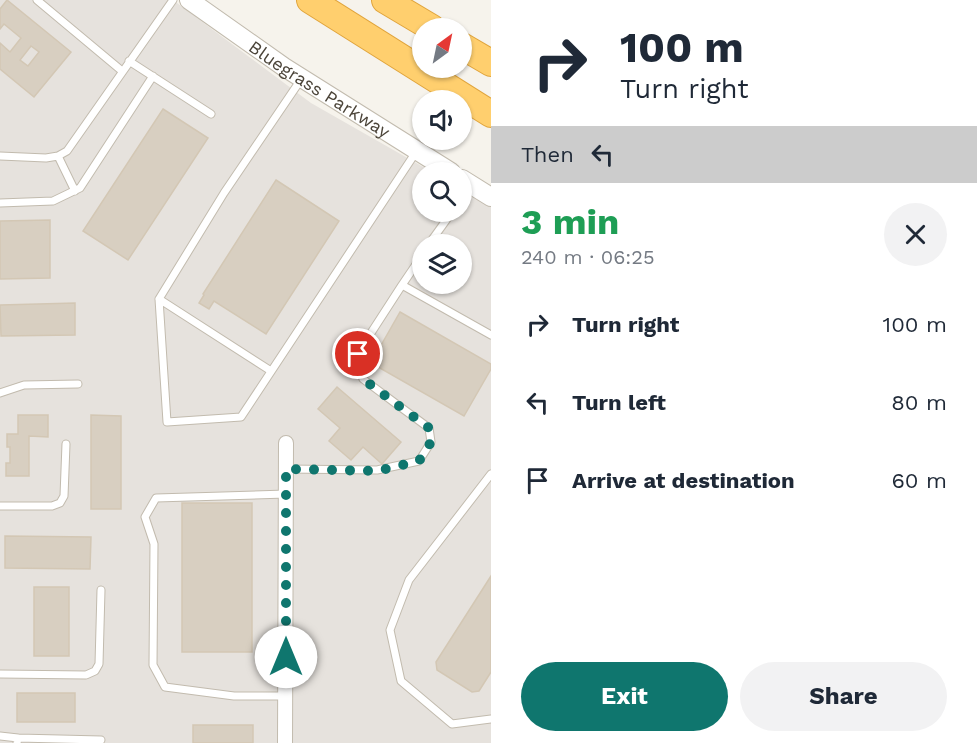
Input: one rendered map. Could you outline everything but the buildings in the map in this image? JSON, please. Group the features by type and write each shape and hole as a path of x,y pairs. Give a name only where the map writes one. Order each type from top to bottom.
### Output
{"highway":[{"path":"310,0 491,114"},
{"path":"385,0 415,18"},
{"path":"472,52 491,63"}],"street":[{"name":"Bluegrass Parkway","path":"189,0 302,78 434,162"},
{"path":"472,189 491,196"},
{"path":"285,743 286,443"}],"lane":[{"path":"0,156 46,158 58,156 67,151 173,0"},
{"path":"40,1 122,71"},
{"path":"129,61 211,114"},
{"path":"0,203 52,201 80,188 153,76"},
{"path":"302,78 224,194 159,299 167,422 241,417 417,152"},
{"path":"58,156 75,191"},
{"path":"286,469 377,471 419,461 431,442 429,428 363,379 357,364 358,354 412,270"},
{"path":"402,285 491,335"},
{"path":"159,299 271,371"},
{"path":"0,393 24,386 78,384"},
{"path":"0,506 52,506 60,503 64,496 66,444"},
{"path":"491,474 409,580 390,630 401,681 452,724 491,719"},
{"path":"286,494 156,498 146,517 153,544 153,664 165,687 234,696 286,696"},
{"path":"0,674 86,675 94,671 99,664 101,590"},
{"path":"0,736 17,740 100,740"}],"shaded area":[{"path":"0,0 173,0 311,103 414,162 412,162 412,222 472,222 472,196 491,206 491,743 0,743"}],"route":[{"path":"286,657 286,469 377,471 419,461 431,442 429,428 363,379 357,364 358,354"}]}
